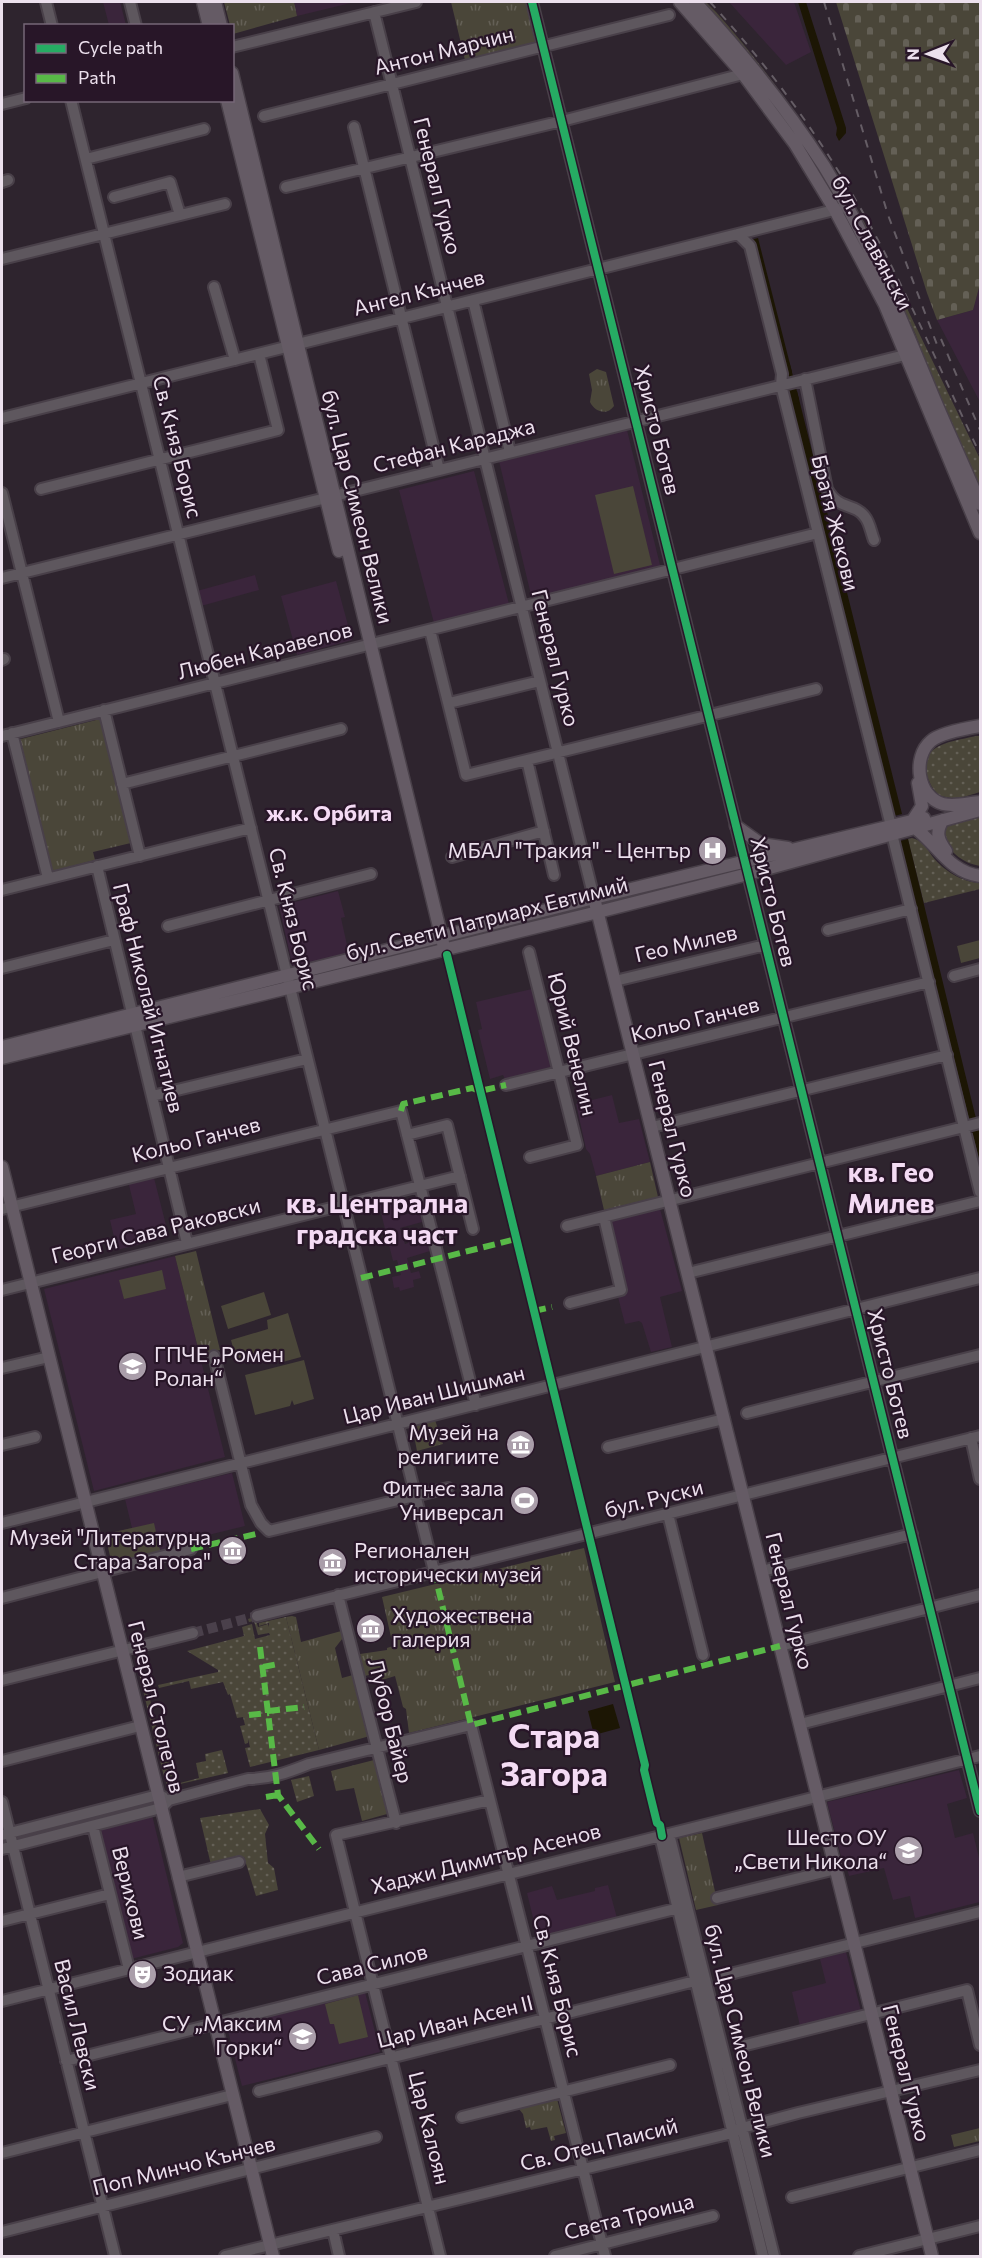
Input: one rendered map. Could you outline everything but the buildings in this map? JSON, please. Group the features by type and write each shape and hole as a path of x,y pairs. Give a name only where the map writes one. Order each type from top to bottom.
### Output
{"main road":[{"path":"203,2 208,24"},
{"path":"215,2 220,24"},
{"name":"бул. Славянски","path":"680,2 743,74 841,208"},
{"name":"бул. Славянски","path":"695,2 729,38 779,101 825,168 885,305 911,353 981,504"},
{"name":"бул. Цар Симеон Велики","path":"234,83 257,198 440,944"},
{"name":"бул. Цар Симеон Велики","path":"228,102 257,198"},
{"name":"бул. Славянски","path":"911,353 981,533"},
{"path":"981,723 936,732 919,745 914,765 922,806 903,827 929,840 947,862 962,871 981,876"},
{"path":"981,723 931,741 920,757 919,768 926,791 933,799 943,804 981,802"},
{"path":"944,736 981,731"},
{"name":"бул. Свети Патриарх Евтимий","path":"2,1058 134,1021 440,944 598,912 746,868 903,827 981,802"},
{"name":"бул. Свети Патриарх Евтимий","path":"440,944 594,898 746,868 795,849 943,820 981,810"},
{"path":"943,820 938,836 945,850 958,862 981,870"},
{"path":"736,826 761,844 795,849"},
{"name":"Генерал Гурко","path":"594,898 932,2256"},
{"name":"бул. Свети Патриарх Евтимий","path":"2,1047 134,1021"},
{"name":"Генерал Столетов","path":"2,1167 6,1208 30,1283 102,1573 162,1801 178,1877 271,2251"}],"street":[{"path":"46,2 52,24"},
{"path":"130,2 136,24"},
{"path":"234,47 416,2"},
{"name":"Христо Ботев","path":"532,2 981,1811"},
{"name":"Генерал Гурко","path":"374,12 594,898"},
{"name":"Антон Марчин","path":"264,116 669,15"},
{"path":"286,187 562,121 743,74"},
{"path":"2,104 24,98"},
{"name":"Св. Княз Борис","path":"72,102 434,1571"},
{"path":"354,127 439,470"},
{"path":"86,159 204,129"},
{"path":"114,197 170,182 180,215"},
{"path":"2,259 225,204"},
{"name":"Ангел Кънчев","path":"2,418 841,208"},
{"name":"Братя Жекови","path":"748,232 782,374 792,382 818,533 903,827 911,909 947,1055 974,1125 981,1192"},
{"path":"214,287 235,360"},
{"path":"473,300 510,452"},
{"name":"Стефан Караджа","path":"2,578 911,353"},
{"path":"41,489 278,430 259,354"},
{"path":"792,382 832,499 856,510 867,519 874,540"},
{"path":"2,493 59,722"},
{"name":"Любен Каравелов","path":"7,735 818,533"},
{"path":"430,630 466,775 816,689"},
{"path":"449,703 540,681"},
{"name":"Граф Николай Игнатиев","path":"104,710 140,856"},
{"path":"122,784 341,729"},
{"path":"7,735 48,878"},
{"path":"527,760 554,875"},
{"path":"2,890 251,828"},
{"path":"452,857 544,831"},
{"name":"Граф Николай Игнатиев","path":"97,866 187,1243"},
{"path":"168,926 370,874"},
{"path":"828,930 911,909"},
{"path":"2,968 114,940"},
{"name":"Гео Милев","path":"615,981 765,945"},
{"name":"Юрий Венелин","path":"529,952 577,1145 530,1157"},
{"path":"954,976 981,969"},
{"name":"Кольо Ганчев","path":"506,1085 929,982"},
{"path":"652,1127 947,1055"},
{"path":"152,1096 307,1059"},
{"name":"Кольо Ганчев","path":"6,1208 400,1111 407,1135"},
{"path":"473,1229 447,1125 407,1135 476,1405"},
{"path":"567,1226 974,1125"},
{"name":"Георги Сава Раковски","path":"2,1290 460,1176"},
{"path":"688,1273 981,1201"},
{"path":"570,1303 621,1290 604,1217"},
{"name":"Цар Иван Шишман","path":"2,1523 981,1278"},
{"path":"747,1413 981,1355"},
{"path":"214,1356 251,1505 269,1531 448,1488"},
{"path":"2,1368 49,1357"},
{"path":"608,1448 724,1419"},
{"path":"2,1445 35,1437"},
{"path":"976,1437 981,1479"},
{"name":"бул. Руски","path":"257,1616 976,1437"},
{"path":"668,1515 703,1656"},
{"path":"762,1571 912,1534"},
{"path":"2,1598 191,1549"},
{"name":"Лубор Байер","path":"338,1595 396,1822"},
{"path":"780,1646 981,1595"},
{"path":"2,1680 193,1633"},
{"path":"800,1724 981,1678"},
{"name":"Св. Княз Борис","path":"377,1747 471,1725 605,2256"},
{"path":"2,1761 141,1726"},
{"path":"5,1834 162,1801 377,1747"},
{"name":"Хаджи Димитър Асенов","path":"2,2001 981,1756"},
{"path":"396,1822 490,1800"},
{"path":"7,1848 93,1826 162,1801"},
{"name":"Васил Левски","path":"2,1802 7,1848 29,1914 115,2256"},
{"name":"Цар Калоян","path":"396,1822 336,1835 440,2256"},
{"name":"Верихови","path":"93,1826 129,1969"},
{"name":"бул. Цар Симеон Велики","path":"664,1835 737,2130 763,2256"},
{"path":"178,1877 239,1862"},
{"path":"717,1898 836,1869"},
{"path":"2,1921 110,1894"},
{"name":"бул. Цар Симеон Велики","path":"682,1907 695,1981 774,2256"},
{"name":"Сава Силов","path":"66,2061 682,1907"},
{"path":"726,1975 981,1912"},
{"name":"Цар Иван Асен II","path":"259,2091 695,1981"},
{"path":"742,2046 966,1989 981,2045"},
{"path":"462,2117 670,2065"},
{"name":"Св. Отец Паисий","path":"225,2256 271,2251 333,2230 981,2070"},
{"path":"2,2153 232,2096"},
{"name":"Поп Минчо Кънчев","path":"2,2232 376,2137"},
{"path":"792,2197 981,2150"},
{"name":"Света Троица","path":"555,2256 713,2216"},
{"path":"859,2256 981,2226"},
{"path":"333,2230 339,2256"}],"shaded area":[{"path":"103,2 120,2 126,24 109,24"},
{"path":"294,2 355,2 297,16"},
{"path":"729,2 794,2 811,52 786,65"},
{"path":"798,2 806,2 846,128 846,133 839,141 836,135 837,128"},
{"path":"758,238 792,372 785,373 751,240"},
{"path":"980,284 980,402 937,320 973,310"},
{"path":"797,391 902,814 894,816 789,393"},
{"path":"627,430 661,569 532,599 499,461"},
{"path":"474,471 509,604 434,623 399,490"},
{"path":"255,575 259,590 201,606 197,591"},
{"path":"336,581 352,640 297,655 281,596"},
{"path":"908,839 980,1135 980,1163 900,841"},
{"path":"338,891 345,917 341,918 349,954 293,968 279,906"},
{"path":"532,989 551,1067 505,1079 503,1075 490,1079 478,1030 482,1029 476,1002"},
{"path":"612,1095 619,1123 639,1119 650,1162 596,1176 590,1154 586,1149 576,1104"},
{"path":"153,1174 169,1237 117,1250 110,1220 136,1214 128,1181"},
{"path":"392,1197 398,1216 419,1211 422,1222 400,1228 405,1244 408,1243 407,1238 425,1234 430,1251 407,1258 411,1273 419,1271 421,1278 413,1280 414,1287 400,1291 399,1287 394,1288 392,1277 401,1275 397,1260 393,1261 378,1201"},
{"path":"660,1209 682,1291 660,1297 672,1347 651,1352 642,1323 639,1321 625,1324 618,1297 624,1294 607,1222"},
{"name":"ГПЧЕ „Ромен Ролан“","path":"175,1256 225,1457 94,1491 44,1289"},
{"path":"232,1473 245,1526 189,1540 190,1546 161,1554 105,1534 132,1528 125,1499"},
{"path":"613,1704 620,1728 594,1735 588,1711"},
{"name":"Шесто ОУ „Свети Никола“","path":"959,1770 967,1798 947,1804 955,1838 973,1833 980,1862 980,1902 915,1918 910,1896 893,1900 884,1868 849,1876 846,1864 843,1864 827,1802"},
{"path":"152,1815 183,1943 178,1947 131,1959 97,1829"},
{"path":"608,1885 617,1918 538,1938 527,1893 552,1886 557,1900 595,1891 595,1888"},
{"path":"846,1952 861,2011 800,2026 792,1992 826,1983 820,1959"},
{"name":"СУ „Максим Горки“","path":"365,1992 380,2052 242,2086 227,2027"}],"green space":[{"path":"224,2 294,2 297,16 234,34 234,24 230,24"},
{"path":"451,2 529,2 539,42 465,60"},
{"path":"701,2 706,2 716,12 760,65 819,148 855,206 872,236 980,459 980,491 948,420 915,333 869,239"},
{"path":"836,2 980,2 980,284 973,310 937,320"},
{"path":"597,369 606,372 614,406 605,412 598,410 590,402 592,390 589,374"},
{"path":"633,486 652,565 614,574 595,495"},
{"path":"104,718 135,842 93,852 95,860 49,872 17,740"},
{"path":"980,736 980,792 957,799 940,796 931,785 926,772 928,755 941,745"},
{"path":"980,817 980,866 968,863 959,857 943,839 945,827"},
{"path":"912,838 924,845 948,871 960,878 980,883 980,889 924,903 908,839"},
{"path":"980,940 980,958 961,963 957,946"},
{"path":"650,1162 658,1197 604,1210 596,1176"},
{"path":"196,1251 220,1350 200,1356 175,1256"},
{"path":"162,1270 166,1289 124,1299 119,1280"},
{"path":"264,1292 271,1315 228,1329 221,1306"},
{"path":"288,1313 301,1357 279,1363 274,1349 236,1359 231,1340 268,1329 267,1320"},
{"path":"304,1360 314,1399 294,1405 292,1400 290,1406 255,1415 245,1375"},
{"path":"435,1420 443,1444 417,1451 412,1425"},
{"path":"154,1523 161,1554 112,1565 105,1534"},
{"path":"584,1548 615,1682 409,1733 406,1709 403,1707 395,1676 382,1680 380,1672 365,1676 360,1654 387,1650 393,1646 382,1597"},
{"path":"255,1617 258,1627 268,1624 269,1627 269,1623 259,1626 259,1623 286,1617 319,1750 250,1767 245,1748 250,1747 248,1739 248,1743 245,1744 240,1726 245,1725 243,1717 237,1718 230,1694 228,1695 223,1682 191,1689 189,1681 159,1688 158,1685 218,1672 187,1651 244,1636 242,1627 252,1624 255,1639 270,1635 269,1633 258,1635 254,1621 249,1622 248,1619"},
{"path":"286,1617 296,1617 301,1642 345,1630 346,1634 335,1648 342,1678 353,1675 370,1736 319,1750"},
{"path":"142,1655 144,1661 138,1662 144,1688 150,1687 151,1690 148,1691 159,1737 165,1736 173,1770 171,1771 172,1776 164,1777 135,1657"},
{"path":"222,1750 228,1773 167,1787 166,1782 174,1779 176,1784 199,1778 196,1763 206,1761 205,1754"},
{"path":"374,1760 387,1814 362,1821 354,1788 336,1791 331,1771"},
{"path":"309,1776 314,1796 297,1802 291,1780"},
{"path":"158,1795 161,1808 2,1849 2,1835"},
{"path":"260,1809 269,1825 265,1834 268,1863 274,1868 278,1890 256,1896 244,1857 211,1865 200,1818"},
{"path":"702,1833 718,1905 696,1910 679,1838"},
{"path":"358,1995 368,2037 339,2044 334,2024 330,2024 325,2004"},
{"path":"557,2099 566,2133 554,2136 555,2140 551,2141 547,2127 531,2130 530,2127 526,2128 523,2114 519,2109"},
{"path":"980,2128 980,2141 954,2147 951,2135"}],"waterway":[{"path":"786,365 795,400"}],"tunnel":[{"path":"193,1633 257,1616"}],"railway":[{"path":"710,2 785,93 820,142 851,192 903,288 980,454"},
{"path":"824,2 888,215 939,350"},
{"path":"941,339 980,430"}],"marked path":[{"path":"401,1111 403,1104 472,1088 480,1091 506,1085"},
{"path":"361,1278 516,1239"},
{"path":"534,1311 552,1307"},
{"path":"191,1549 260,1533"},
{"path":"434,1571 471,1725 780,1646"},
{"path":"260,1647 278,1795 319,1849"},
{"path":"263,1667 278,1664"},
{"path":"268,1711 304,1707"},
{"path":"249,1715 269,1713"},
{"path":"266,1797 278,1795"}],"cycle path":[{"path":"532,2 980,1811"},
{"path":"447,955 645,1765 644,1770 662,1836"}],"place":[{"name":"МБАЛ \"Тракия\" - Център","path":"712,851"},
{"name":"ГПЧЕ „Ромен Ролан“","path":"133,1367"},
{"name":"Музей на религиите","path":"520,1445"},
{"name":"Фитнес зала Универсал","path":"525,1501"},
{"name":"Музей \"Литературна Стара Загора\"","path":"232,1550"},
{"name":"Регионален исторически музей","path":"333,1563"},
{"name":"Художествена галерия","path":"371,1628"},
{"name":"Шесто ОУ „Свети Никола“","path":"908,1850"},
{"name":"Зодиак","path":"142,1974"},
{"name":"СУ „Максим Горки“","path":"303,2036"}],"district":[{"name":"ж.к. Орбита","path":"329,813"},
{"name":"кв. Гео Милев","path":"891,1188"},
{"name":"кв. Централна градска част","path":"377,1220"},
{"name":"Стара Загора","path":"554,1755"}]}
